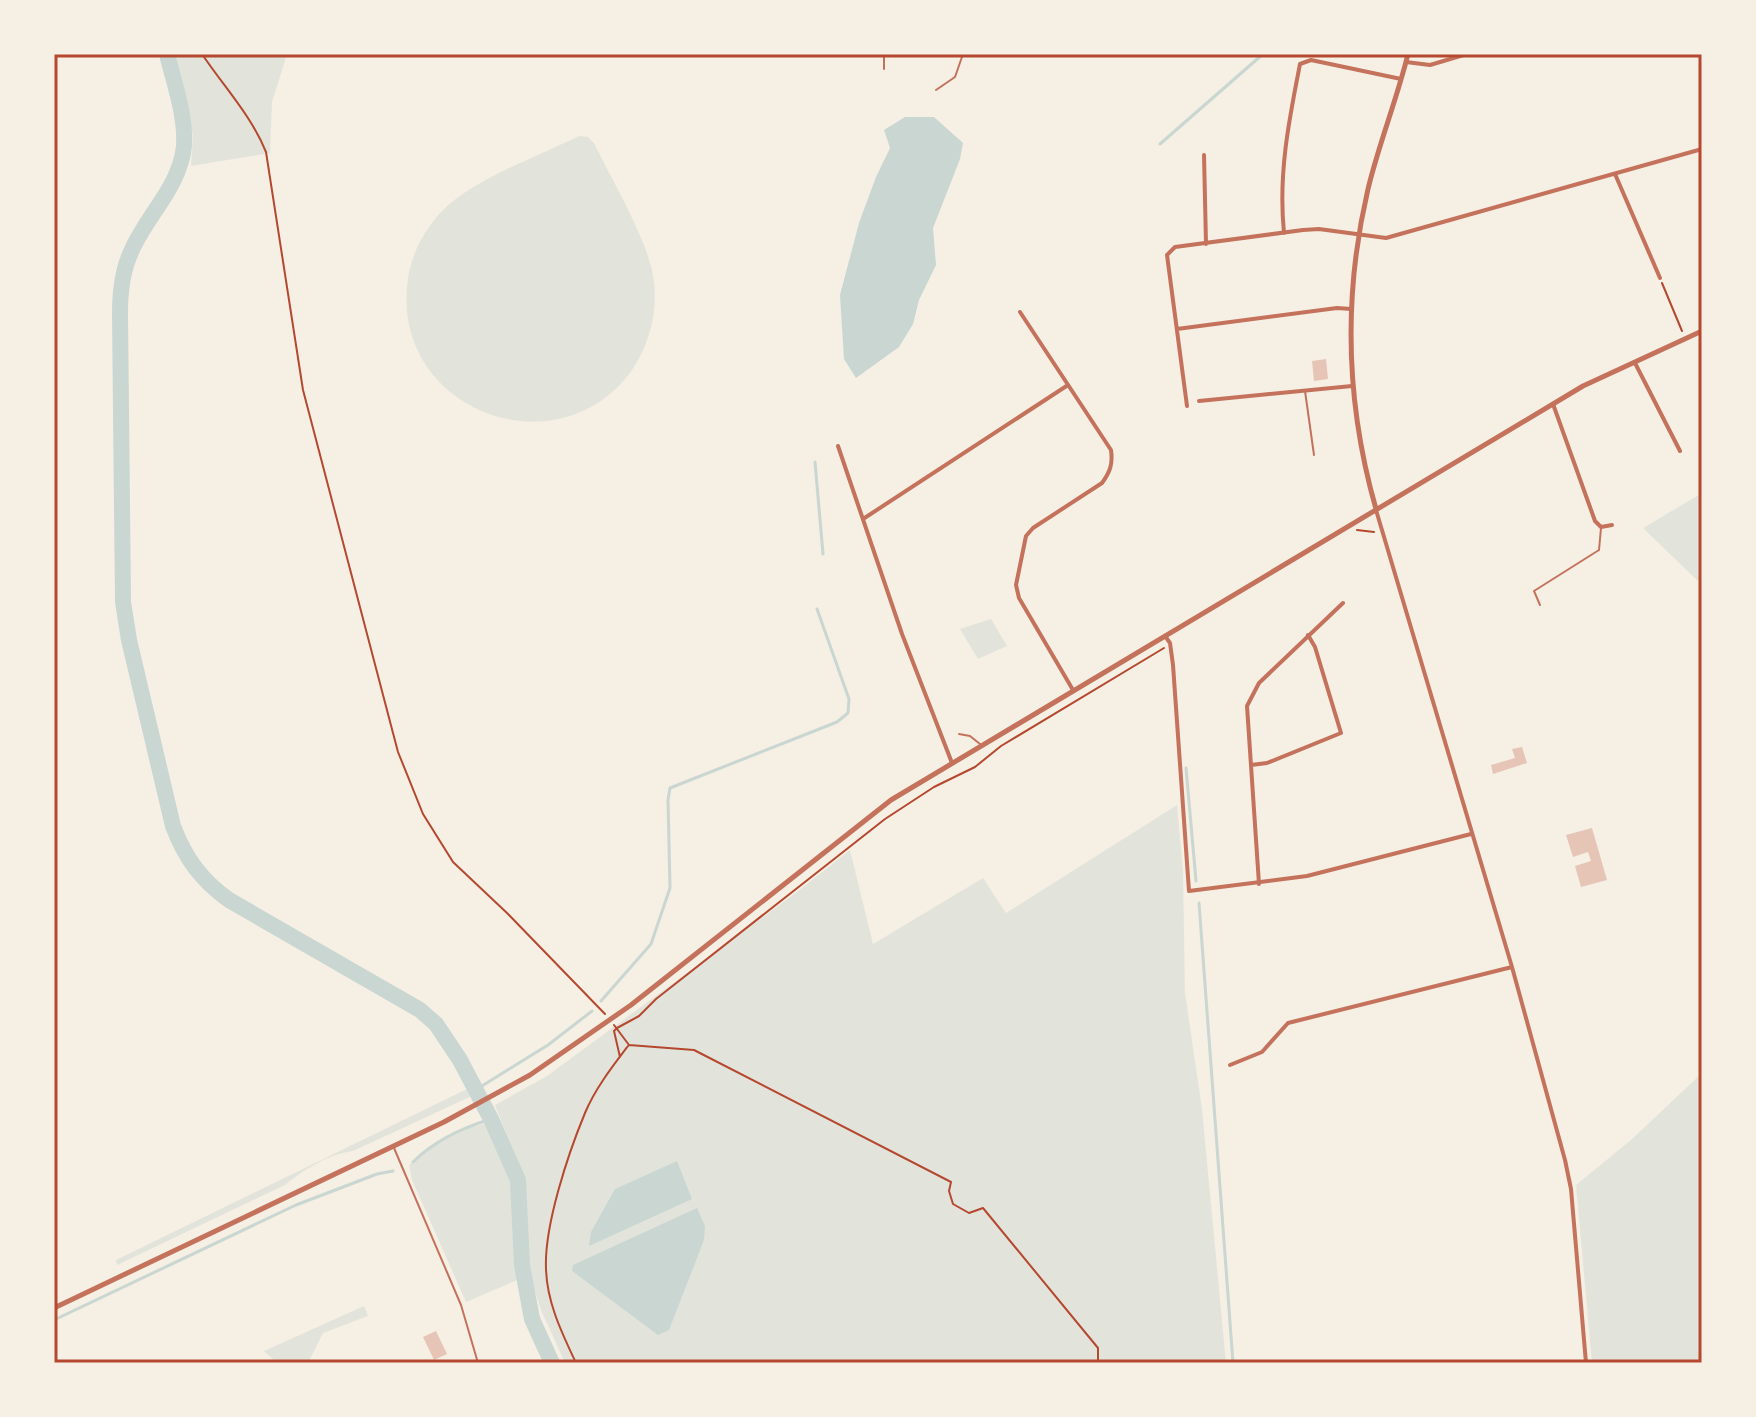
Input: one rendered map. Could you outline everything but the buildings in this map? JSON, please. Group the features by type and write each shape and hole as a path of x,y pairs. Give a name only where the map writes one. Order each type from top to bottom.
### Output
{"street":[{"path":"1408,54 1368,187 1358,235 1351,309 1352,386 1359,443 1565,1160 1571,1189 1586,1363"},
{"path":"1406,62 1430,65 1467,54"},
{"path":"1284,233 1283,150 1300,64 1311,60 1401,79"},
{"path":"1187,406 1167,255 1169,251 1319,229 1386,238 1702,149"},
{"path":"1204,155 1206,244"},
{"path":"1615,174 1660,278"},
{"path":"1177,329 1337,308 1351,309"},
{"path":"1020,312 1110,447 1113,463 1102,483 1033,528 1026,536 1016,585 1019,598 1073,690"},
{"path":"54,1308 494,1096 610,1021 867,816 1553,404 1634,361 1702,331"},
{"path":"1634,361 1680,451"},
{"path":"863,519 1068,385"},
{"path":"1199,401 1352,386"},
{"path":"1553,404 1595,521 1601,527 1612,525"},
{"path":"838,446 922,687 952,763"},
{"path":"1259,884 1247,706 1252,692 1343,603"},
{"path":"1251,765 1267,763 1341,733 1315,647 1308,635"},
{"path":"1165,636 1170,643 1189,891 1259,884 1357,865 1471,834"},
{"path":"1230,1065 1262,1052 1288,1023 1512,967"}],"lane":[{"path":"884,54 884,69"},
{"path":"936,90 955,77 963,54"},
{"path":"1305,389 1314,455"},
{"path":"1540,605 1534,591 1599,550 1601,527"},
{"path":"959,734 976,738 981,745"},
{"path":"393,1147 461,1305 478,1363"}],"path":[{"path":"202,54 239,103 266,152 306,404 409,784 423,814 459,870 507,913 604,1013"},
{"path":"1660,278 1682,331"},
{"path":"1358,530 1372,533 1382,527"},
{"path":"620,1057 614,1031 617,1028 639,1016 656,999 885,819 934,787 975,767 1001,746 1170,643"},
{"path":"617,1028 629,1045"},
{"path":"576,1363 552,1309 545,1269 551,1219 585,1113 605,1076 629,1045"},
{"path":"629,1045 694,1050 951,1182 949,1191 953,1204 969,1213 983,1208 1098,1348 1098,1363"}],"shaded area":[{"path":"175,54 287,54 272,102 270,153 191,166 193,136"},
{"path":"905,117 934,117 963,143 960,159 933,228 936,265 919,300 913,324 899,347 856,378 844,359 840,295 859,223 890,148 884,130"},
{"path":"579,136 588,137 594,143 636,226 649,260 655,301 648,339 630,373 598,402 562,418 524,421 486,413 453,394 427,366 410,330 407,287 414,256 428,228 442,211 470,189"},
{"path":"1702,493 1702,585 1643,528"},
{"path":"991,619 1007,646 978,659 960,629"},
{"path":"1177,805 1183,872 1185,993 1202,1109 1226,1363 565,1363 541,1310 528,1270 525,1181 495,1105 547,1076 850,850 873,944 983,878 1006,913"},
{"path":"1702,1073 1702,1363 1592,1363 1576,1185 1631,1140"},
{"path":"469,1088 474,1095 353,1151 326,1159 285,1185 117,1265 116,1260"},
{"path":"487,1123 515,1180 522,1278 466,1302 412,1180 409,1165 431,1147 469,1128"},
{"path":"677,1161 692,1199 589,1246 591,1232 615,1189"},
{"path":"697,1208 705,1226 704,1240 669,1330 658,1335 572,1271 573,1265"},
{"path":"364,1306 368,1316 323,1333 308,1363 277,1363 264,1351"}],"waterway":[{"path":"167,54 181,111 184,146 176,175 128,259 122,281 120,313 123,602 129,640 173,826 195,868 229,900 420,1010 436,1024 460,1060 518,1180 522,1265 532,1319 552,1363"},
{"path":"1160,144 1263,54"},
{"path":"815,462 823,554"},
{"path":"601,1001 651,944 670,888 670,788 837,722 848,713 849,699 817,609"},
{"path":"1186,768 1196,881"},
{"path":"1199,903 1233,1363"},
{"path":"477,1089 548,1045 592,1011"},
{"path":"413,1162 449,1136 491,1119"},
{"path":"54,1320 296,1205 377,1174 393,1171"}]}
